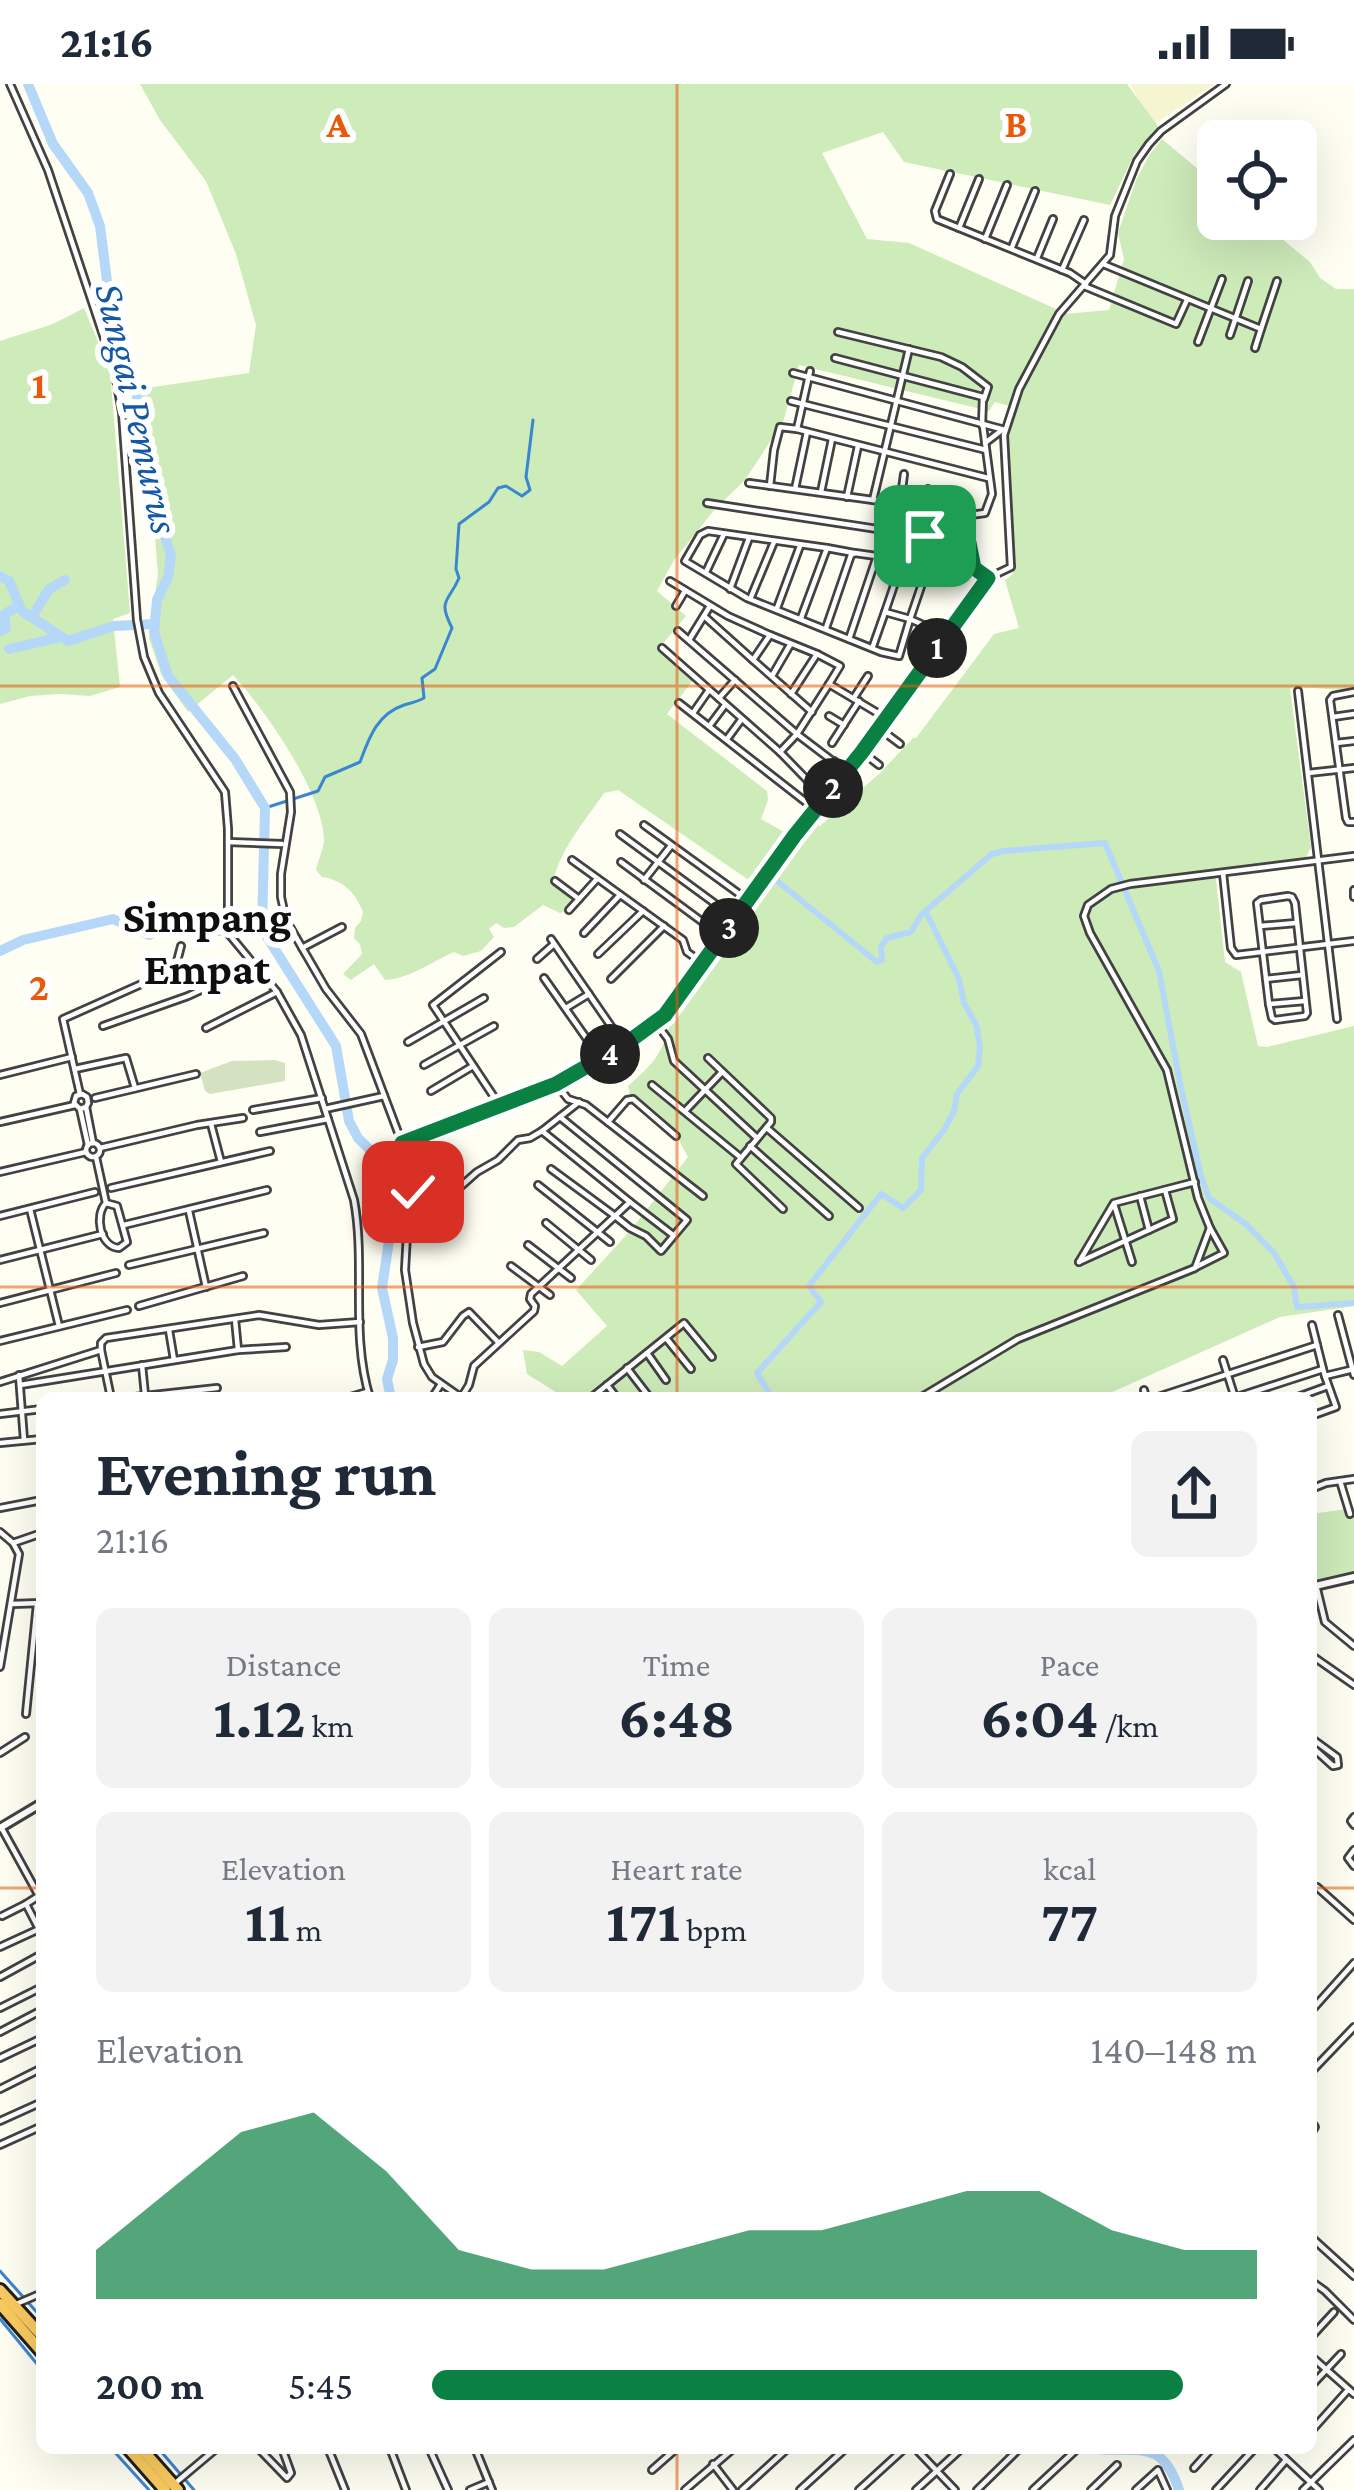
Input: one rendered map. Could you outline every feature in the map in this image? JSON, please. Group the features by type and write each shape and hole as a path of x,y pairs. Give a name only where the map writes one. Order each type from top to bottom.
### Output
{"highway":[{"path":"0,2290 36,2329"},
{"path":"13,2303 36,2342"},
{"path":"135,2454 174,2486"},
{"path":"146,2454 174,2486"}],"street":[{"path":"10,84 48,170 114,368 143,657 159,693 225,792 228,930 277,992 302,1035 354,1200 368,1392"},
{"path":"402,1143 556,1084 624,1045 677,1001 988,578 1011,567 1003,430 1019,389 1059,314 1110,255 1114,216 1137,161 1161,131 1226,84"},
{"path":"950,174 934,214 937,219 1062,270 1176,325 1187,298"},
{"path":"959,228 979,179"},
{"path":"985,238 1007,185"},
{"path":"1011,249 1035,191"},
{"path":"1037,260 1053,219"},
{"path":"1062,270 1084,220"},
{"path":"1103,264 1261,329"},
{"path":"1198,342 1222,278"},
{"path":"1230,334 1249,281"},
{"path":"1255,348 1277,281"},
{"path":"749,483 981,515 992,500 983,425 988,387 941,357 838,332"},
{"path":"873,500 909,349"},
{"path":"835,358 984,399"},
{"path":"793,373 1003,430"},
{"path":"797,429 809,374"},
{"path":"790,401 890,428 985,446"},
{"path":"770,486 780,427 989,478"},
{"path":"985,446 1003,430"},
{"path":"795,490 807,433"},
{"path":"821,493 832,439"},
{"path":"847,497 858,446"},
{"path":"900,505 904,474"},
{"path":"927,509 928,489"},
{"path":"707,503 969,543 974,568 988,578"},
{"path":"708,531 749,538 926,563 899,656 751,599 685,561 700,535 708,531"},
{"path":"705,575 724,534"},
{"path":"730,589 749,538"},
{"path":"751,599 775,542"},
{"path":"776,610 800,545"},
{"path":"801,620 827,548"},
{"path":"825,630 854,553"},
{"path":"849,639 877,556"},
{"path":"872,648 903,560"},
{"path":"670,581 710,606 840,666 797,734 780,752"},
{"path":"676,606 685,591"},
{"path":"689,640 710,606"},
{"path":"885,612 946,635"},
{"path":"704,616 812,712"},
{"path":"678,631 847,772"},
{"path":"753,660 770,635"},
{"path":"772,676 790,644"},
{"path":"662,649 813,784 834,761"},
{"path":"791,694 818,654"},
{"path":"832,743 868,676"},
{"path":"718,698 735,680"},
{"path":"829,684 886,718"},
{"path":"233,686 291,800 281,874 283,907 326,988 357,1028 402,1143 418,1213"},
{"path":"693,713 709,690"},
{"path":"1298,691 1337,1019"},
{"path":"1354,692 1331,697 1342,797 1346,818 1354,822"},
{"path":"679,703 815,810"},
{"path":"710,725 724,705"},
{"path":"1333,717 1354,714"},
{"path":"829,716 844,725"},
{"path":"727,739 741,720"},
{"path":"879,728 899,744"},
{"path":"1335,743 1354,741"},
{"path":"862,752 879,765"},
{"path":"1308,773 1354,768"},
{"path":"1342,797 1354,796"},
{"path":"644,825 749,901"},
{"path":"620,834 736,919"},
{"path":"228,842 285,844"},
{"path":"644,880 671,845"},
{"path":"930,1392 1018,1340 1224,1253 1195,1182 1167,1070 1090,932 1084,913 1092,901 1119,887 1354,856"},
{"path":"572,860 684,941 687,952 704,964"},
{"path":"621,862 722,937"},
{"path":"1223,873 1232,952 1241,956 1354,941"},
{"path":"568,910 597,879"},
{"path":"555,881 579,899"},
{"path":"584,933 620,895"},
{"path":"1294,899 1306,1016 1272,1018 1259,926 1257,902 1294,899"},
{"path":"598,954 643,911"},
{"path":"1259,926 1297,922"},
{"path":"610,980 664,926"},
{"path":"302,948 343,927"},
{"path":"537,959 553,941 624,1045"},
{"path":"80,1094 63,1019 175,969 181,946"},
{"path":"500,1106 434,1003 501,952"},
{"path":"103,1026 255,965"},
{"path":"1266,979 1302,975"},
{"path":"544,978 601,1059"},
{"path":"206,1028 277,992"},
{"path":"566,1009 589,994"},
{"path":"408,1042 484,998"},
{"path":"1269,1004 1306,1001"},
{"path":"656,1022 668,1039 674,1061 757,1138"},
{"path":"424,1065 494,1026"},
{"path":"0,1075 72,1057"},
{"path":"75,1069 126,1058 135,1088"},
{"path":"708,1058 770,1117 771,1122 736,1164 783,1208"},
{"path":"431,1091 473,1066"},
{"path":"686,1110 722,1072"},
{"path":"95,1098 196,1074"},
{"path":"556,1084 564,1096 608,1122 703,1196"},
{"path":"652,1085 740,1157"},
{"path":"80,1094 75,1098 106,1203"},
{"path":"0,1122 80,1107 88,1098 80,1094"},
{"path":"325,1109 386,1095"},
{"path":"253,1110 322,1098"},
{"path":"608,1122 632,1099 676,1136"},
{"path":"453,1392 427,1370 418,1346 405,1260 409,1227 418,1213 454,1195 520,1138 542,1131 575,1101"},
{"path":"551,1168 646,1236 659,1251 687,1219 560,1117"},
{"path":"0,1172 92,1147 243,1118"},
{"path":"260,1132 328,1120"},
{"path":"211,1124 220,1162"},
{"path":"766,1128 859,1208"},
{"path":"542,1131 674,1236"},
{"path":"750,1146 829,1216"},
{"path":"111,1188 270,1151"},
{"path":"1165,1190 1172,1219 1079,1262 1114,1203 1195,1182"},
{"path":"538,1185 610,1242"},
{"path":"124,1225 267,1190"},
{"path":"0,1216 95,1192"},
{"path":"1140,1196 1149,1230"},
{"path":"465,1392 474,1366 535,1311 530,1297 630,1202"},
{"path":"106,1203 117,1206 124,1225 127,1242 119,1248 108,1245 104,1234 99,1212 106,1203"},
{"path":"1114,1203 1132,1262"},
{"path":"30,1209 58,1326"},
{"path":"189,1209 206,1287"},
{"path":"546,1223 591,1260"},
{"path":"1195,1268 1210,1228"},
{"path":"129,1265 264,1233"},
{"path":"0,1260 104,1234"},
{"path":"528,1245 571,1278"},
{"path":"511,1266 550,1295"},
{"path":"0,1303 116,1274"},
{"path":"139,1306 243,1276"},
{"path":"0,1341 127,1310"},
{"path":"418,1346 443,1342 469,1312 498,1342"},
{"path":"1255,1392 1324,1372 1353,1371 1338,1315"},
{"path":"110,1392 100,1350 106,1338 272,1316 320,1325 360,1322"},
{"path":"235,1319 238,1350"},
{"path":"598,1392 684,1323 712,1357"},
{"path":"1312,1325 1336,1407 1317,1413"},
{"path":"169,1328 174,1360"},
{"path":"666,1338 691,1369"},
{"path":"1173,1392 1317,1345"},
{"path":"20,1385 238,1350 286,1347"},
{"path":"0,1382 100,1350"},
{"path":"647,1353 667,1381"},
{"path":"1223,1360 1233,1392"},
{"path":"142,1365 145,1392"},
{"path":"627,1369 645,1392"},
{"path":"19,1375 24,1440"},
{"path":"436,1392 441,1384"},
{"path":"607,1384 613,1392"},
{"path":"1313,1392 1328,1387"},
{"path":"176,1392 217,1388"},
{"path":"0,1414 36,1409"},
{"path":"0,1443 36,1439"},
{"path":"1317,1487 1354,1479"},
{"path":"1340,1481 1350,1514"},
{"path":"0,1508 36,1501"},
{"path":"0,1532 19,1554 0,1667"},
{"path":"13,1543 36,1535"},
{"path":"1317,1585 1354,1577"},
{"path":"1317,1596 1325,1622 1354,1646"},
{"path":"10,1604 36,1603"},
{"path":"26,1714 36,1635"},
{"path":"1317,1659 1354,1685"},
{"path":"0,1753 25,1737"},
{"path":"1317,1745 1337,1757 1338,1765 1333,1766 1317,1749"},
{"path":"36,1807 1,1828 36,1887"},
{"path":"1354,1850 1348,1858 1354,1865"},
{"path":"1318,1887 1354,1920"},
{"path":"2,1916 36,1898"},
{"path":"26,1904 36,1924"},
{"path":"0,1947 36,1933"},
{"path":"0,1977 36,1957"},
{"path":"1317,2005 1353,1966"},
{"path":"0,2008 36,1990"},
{"path":"0,2032 36,2013"},
{"path":"1317,2066 1354,2027"},
{"path":"0,2058 36,2041"},
{"path":"0,2089 36,2071"},
{"path":"0,2121 36,2105"},
{"path":"0,2145 36,2129"},
{"path":"1317,2242 1354,2276"},
{"path":"1317,2286 1354,2320"},
{"path":"1317,2330 1334,2312"},
{"path":"1317,2379 1341,2354"},
{"path":"1317,2361 1351,2392 1317,2425"},
{"path":"1303,2490 1354,2440"},
{"path":"174,2486 210,2454"},
{"path":"264,2454 287,2478 292,2473 285,2454"},
{"path":"330,2454 345,2490"},
{"path":"392,2454 406,2490"},
{"path":"432,2454 448,2490"},
{"path":"470,2490 490,2486 477,2454"},
{"path":"652,2470 670,2454"},
{"path":"685,2490 726,2454"},
{"path":"713,2464 738,2490 781,2454"},
{"path":"800,2490 839,2454"},
{"path":"859,2490 898,2454"},
{"path":"920,2454 956,2490"},
{"path":"916,2490 955,2454"},
{"path":"977,2490 1014,2454"},
{"path":"1033,2490 1072,2454"},
{"path":"1194,2468 1207,2454"},
{"path":"1216,2490 1249,2454"},
{"path":"1280,2454 1318,2490"},
{"path":"1260,2490 1286,2460"},
{"path":"1091,2490 1117,2465"},
{"path":"1136,2490 1158,2470 1167,2490"}],"green space":[{"path":"140,84 1127,84 1158,126 1134,155 1110,205 904,162 883,132 822,153 867,239 909,243 1056,309 1009,406 995,402 989,411 799,365 783,422 745,480 674,560 657,591 686,616 660,647 693,680 667,714 767,791 761,819 791,836 753,883 618,790 604,793 556,870 553,882 574,903 569,910 560,913 543,905 514,927 496,923 489,929 494,937 481,951 463,956 454,952 394,979 385,980 374,964 351,980 343,974 362,954 354,938 363,912 347,888 316,870 324,842 322,823 290,753 233,675 188,712 161,674 149,638 158,574 133,390 249,373 256,325 236,254 206,181 160,120"},
{"path":"1130,84 1215,84 1153,125"},
{"path":"1162,139 1197,168 1197,240 1283,240 1310,262 1320,278 1336,289 1354,289 1354,689 1290,689 1311,847 1304,861 1215,870 1225,962 1241,972 1258,1046 1354,1026 1354,1306 1280,1317 1112,1392 556,1392 527,1374 523,1350 539,1352 562,1366 607,1326 576,1290 688,1157 675,1133 631,1100 628,1086 658,1054 672,1012 810,819 820,826 880,773 916,738 994,634 1019,628 1005,580 1013,574 1009,415 1064,314 1109,310 1124,259 1118,233 1136,180"},
{"path":"84,308 110,371 130,613 113,619 120,687 90,696 30,696 0,704 0,341"},
{"path":"232,1061 285,1063 285,1081 205,1091 200,1073"},
{"path":"1354,1508 1354,1574 1317,1583 1317,1513"}],"waterway":[{"name":"Sungai Pemurus","path":"28,84 53,144 88,193 100,226 114,336 136,391 158,517 171,555 168,577 157,600 154,632 168,676 235,759 265,808 262,929 336,1046 349,1121 370,1150 391,1197 393,1214 382,1288 393,1338 390,1392"},
{"path":"265,808 318,791 325,777 360,762 381,721 395,709 424,698 422,678 435,669 452,628 445,606 459,578 459,524 489,502 498,488 506,486 522,496 530,490 526,477 533,420"},
{"path":"0,576 9,581 22,611 68,641 114,626 155,624"},
{"path":"32,617 49,589 65,580"},
{"path":"0,631 6,628 4,615 19,605"},
{"path":"9,649 61,637"},
{"path":"771,876 877,962 882,960 881,947 887,938 911,932 921,915 992,854 1105,843 1159,971 1209,1198 1247,1225 1274,1253 1294,1287 1297,1307 1354,1303"},
{"path":"768,1392 757,1373 821,1302 809,1286 881,1194 903,1208 921,1190 922,1158 944,1130 957,1094 978,1066 976,1024 926,912"},
{"path":"0,951 23,940 113,919 149,935 176,922 203,920 216,931 262,929"},
{"path":"0,2271 36,2311"},
{"path":"0,2319 36,2363"},
{"path":"116,2454 149,2490"},
{"path":"163,2454 194,2490"},
{"name":"Sungai Pemurus","path":"1155,2454 1164,2461 1179,2490"}],"district":[{"name":"Simpang Empat","path":"207,943"}],"route":[{"path":"413,1192 402,1143 556,1084 640,1035 677,1001 988,578 976,572 969,543 925,536"}]}
